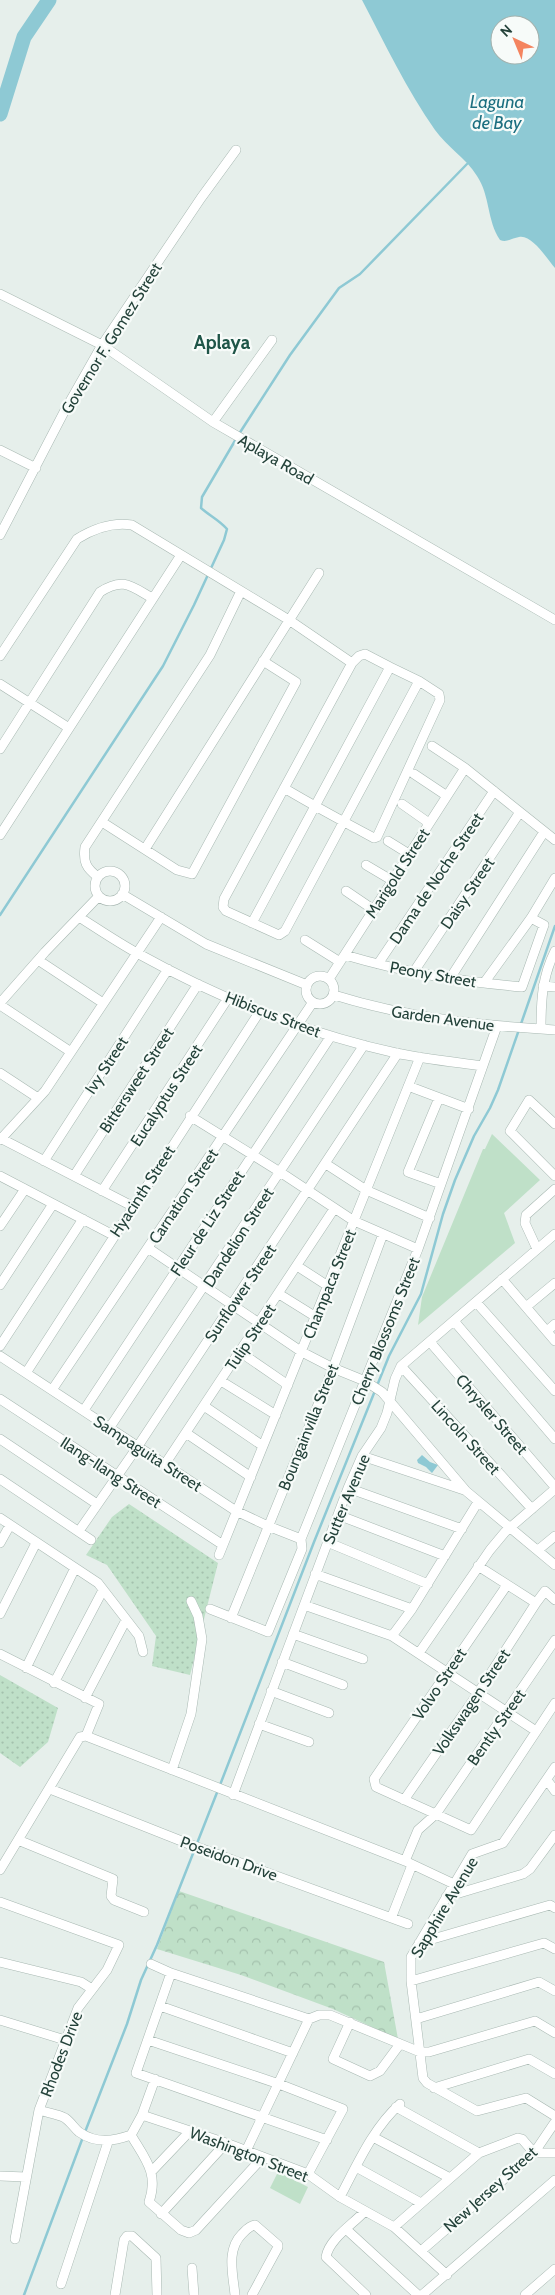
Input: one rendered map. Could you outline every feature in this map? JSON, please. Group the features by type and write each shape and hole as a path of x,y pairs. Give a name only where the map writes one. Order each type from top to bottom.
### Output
{"street":[{"name":"Governor F. Gomez Street","path":"0,535 64,412 102,345 217,174 236,150"},
{"name":"Aplaya Road","path":"0,294 102,345 213,422 555,620"},
{"path":"213,422 272,340"},
{"path":"0,450 36,468"},
{"path":"0,656 76,539 90,531 121,523 132,525 289,620 352,662"},
{"path":"0,835 181,555"},
{"path":"145,849 319,573"},
{"path":"0,749 28,702 100,592 113,584 126,583 152,598"},
{"path":"98,877 87,868 84,860 85,847 210,655 240,591"},
{"path":"284,788 314,806 343,821 374,838 377,837 440,700 439,694 419,682 365,654 352,662 224,899 223,907 226,912 279,935 285,931 343,821 419,682"},
{"path":"102,822 177,870 192,874 296,682 263,661"},
{"path":"252,923 390,667"},
{"path":"0,684 69,728"},
{"path":"432,746 465,768 555,840"},
{"name":"Marigold Street","path":"329,979 465,768"},
{"path":"414,774 447,796"},
{"name":"Dama de Noche Street","path":"378,964 494,791"},
{"path":"402,804 429,824"},
{"name":"Daisy Street","path":"413,973 520,812"},
{"path":"449,980 544,832"},
{"path":"388,842 409,854"},
{"path":"366,865 392,880"},
{"path":"106,872 120,875 124,884 122,894 111,901 99,896 95,887 98,877 106,872"},
{"path":"484,983 531,918 555,878"},
{"path":"346,892 374,910"},
{"path":"122,894 206,944 307,985"},
{"path":"71,1052 0,1004 38,960 99,896"},
{"name":"Hibiscus Street","path":"79,917 135,952 198,984 296,1025 398,1053 483,1066"},
{"path":"132,1206 0,1139 38,1098 71,1052 135,952 161,917"},
{"name":"Peony Street","path":"305,940 342,958 449,980 522,987 544,925 531,918"},
{"path":"541,1029 543,986 555,951"},
{"path":"38,960 103,1003"},
{"name":"Ivy Street","path":"44,1161 168,969"},
{"path":"315,977 329,979 332,983 334,995 325,1003 313,1002 307,994 307,985 315,977"},
{"name":"Bittersweet Street","path":"74,1176 198,984"},
{"path":"543,986 555,987"},
{"name":"Garden Avenue","path":"334,995 410,1015 511,1028 555,1030"},
{"name":"Eucalyptus Street","path":"102,1191 228,998"},
{"name":"Carnation Street","path":"52,1390 313,1002"},
{"name":"Hyacinth Street","path":"26,1373 113,1235 260,1011"},
{"name":"Cherry Blossoms Street","path":"231,1618 268,1632 302,1549 301,1539 367,1382 430,1218 497,1026"},
{"name":"Fleur de Liz Street","path":"84,1410 331,1036"},
{"name":"Dandelion Street","path":"110,1427 364,1045"},
{"name":"Sunflower Street","path":"79,1531 138,1446 398,1053"},
{"name":"Champaca Street","path":"236,1511 420,1057"},
{"path":"0,1073 38,1098"},
{"path":"408,1086 469,1109"},
{"path":"439,1098 408,1172 441,1184"},
{"path":"555,1124 529,1100 510,1131 555,1176"},
{"path":"190,1116 354,1221 418,1249"},
{"path":"326,1164 366,1190 430,1218"},
{"path":"0,1176 113,1235"},
{"path":"0,1226 25,1189"},
{"path":"537,1249 525,1223 526,1215 555,1189"},
{"path":"0,1285 53,1204"},
{"name":"Tulip Street","path":"165,1464 334,1209"},
{"path":"0,1346 83,1219"},
{"name":"Boungainvilla Street","path":"231,1618 332,1368 383,1234"},
{"path":"401,1366 555,1234"},
{"path":"148,1248 302,1352 332,1368 367,1382 382,1392 478,1502 555,1564"},
{"path":"296,1266 328,1286"},
{"path":"502,1279 555,1341"},
{"path":"526,1307 555,1283"},
{"path":"279,1294 316,1317"},
{"path":"476,1302 555,1392"},
{"path":"454,1321 555,1439"},
{"path":"547,1331 555,1324"},
{"name":"Chrysler Street","path":"430,1342 555,1488"},
{"path":"240,1352 288,1385"},
{"name":"Sampaguita Street","path":"0,1356 236,1511 301,1539"},
{"name":"Sutter Avenue","path":"230,1794 259,1724 348,1488 362,1456 381,1428 395,1379 401,1366"},
{"name":"Lincoln Street","path":"401,1366 532,1509"},
{"path":"221,1381 276,1416"},
{"name":"Ilang-Ilang Street","path":"0,1399 223,1545"},
{"path":"204,1406 263,1446"},
{"path":"186,1434 251,1477"},
{"path":"0,1439 97,1504"},
{"path":"362,1456 466,1490"},
{"path":"0,1479 91,1540"},
{"path":"348,1488 462,1529"},
{"path":"419,1654 478,1566 510,1527 555,1488"},
{"path":"392,1636 412,1609 478,1502"},
{"path":"219,1555 236,1511"},
{"path":"338,1515 445,1556"},
{"path":"0,1518 98,1583 139,1636 143,1652"},
{"path":"0,1543 10,1525"},
{"path":"538,1550 555,1536"},
{"path":"327,1542 428,1584"},
{"path":"0,1614 36,1543"},
{"path":"478,1566 536,1603 544,1591 555,1600"},
{"path":"26,1668 75,1568"},
{"path":"315,1574 412,1609"},
{"name":"Volvo Street","path":"404,1800 376,1787 374,1779 507,1585"},
{"path":"54,1683 103,1590"},
{"path":"172,1770 191,1714 202,1639 198,1616 191,1601"},
{"name":"Volkswagen Street","path":"404,1800 478,1693 536,1603"},
{"path":"304,1604 392,1636 536,1731"},
{"path":"210,1609 231,1618"},
{"path":"85,1698 126,1620"},
{"path":"293,1634 363,1659"},
{"name":"Bently Street","path":"392,1916 418,1830 436,1814 555,1640"},
{"path":"0,1654 54,1683 99,1704 86,1736"},
{"path":"282,1662 343,1685"},
{"path":"271,1691 329,1713"},
{"path":"404,1800 471,1830 555,1703"},
{"path":"259,1724 309,1742"},
{"path":"0,1870 80,1737 86,1736 408,1863 454,1884"},
{"name":"Sapphire Avenue","path":"434,2088 423,2078 411,1982 412,1957 472,1854 503,1843 555,1767"},
{"path":"546,1780 555,1791"},
{"name":"Poseidon Drive","path":"50,1789 190,1844 392,1916 408,1924"},
{"path":"446,1897 523,1874 530,1869 555,1835"},
{"path":"18,1840 113,1879 111,1896 114,1900 144,1912"},
{"name":"Rhodes Drive","path":"0,1902 119,1945 107,1970 78,2008 39,2110 15,2239"},
{"path":"420,1943 550,1905 555,1908"},
{"path":"411,1982 544,1943 555,1949"},
{"path":"0,1962 81,1982 92,1989"},
{"path":"151,1964 171,1974 309,2020"},
{"path":"171,1974 136,2073 327,2140"},
{"path":"416,2019 539,1982 555,1992"},
{"path":"160,2006 293,2053"},
{"path":"246,2151 309,2020 319,2015 330,2015 350,2022 420,2052 429,2052 535,2021 555,2032"},
{"path":"0,2020 65,2040"},
{"path":"350,2022 333,2060 370,2076 380,2071 400,2044"},
{"path":"148,2040 279,2084 343,2109 308,2174"},
{"path":"434,2088 529,2059 555,2074"},
{"path":"39,2110 65,2118 80,2132 108,2142 131,2135 142,2114 155,2079"},
{"path":"434,2088 478,2111 526,2098 555,2116"},
{"path":"340,2197 373,2137 398,2105 479,2152"},
{"name":"Washington Street","path":"142,2114 308,2174 364,2212 394,2227 447,2275"},
{"name":"New Jersey Street","path":"420,2252 534,2153 555,2122"},
{"path":"152,2170 190,2131"},
{"path":"131,2135 152,2170 154,2188 149,2202 181,2230 189,2233 196,2230 263,2157"},
{"path":"373,2137 450,2178"},
{"path":"394,2227 479,2152 518,2138 522,2139 534,2153 555,2153"},
{"path":"61,2284 108,2142"},
{"path":"161,2214 226,2143"},
{"path":"356,2167 421,2203"},
{"path":"0,2176 26,2177"},
{"path":"422,2295 555,2180"},
{"path":"364,2212 327,2251 326,2257 366,2295"},
{"path":"234,2295 232,2252 234,2242 251,2225 254,2225 278,2245 278,2248 252,2295"},
{"path":"347,2230 418,2295"},
{"path":"115,2295 124,2240 127,2236 132,2236 156,2258 157,2295"},
{"path":"192,2268 194,2295"},
{"path":"526,2295 555,2269"}],"green space":[{"path":"492,1134 540,1180 504,1213 515,1243 418,1325 422,1297 483,1149 485,1149"},
{"path":"129,1504 218,1563 190,1675 152,1666 156,1636 107,1565 86,1555 112,1517"},
{"path":"0,1675 58,1708 48,1742 20,1767 0,1753"},
{"path":"179,1891 384,1962 398,2039 333,2009 241,1975 157,1949"},
{"path":"278,2172 308,2187 300,2204 270,2188"}],"water":[{"name":"Laguna de Bay","path":"362,0 555,0 555,268 529,239 519,237 507,241 500,240 493,225 484,191 477,176 435,130 406,83"},
{"path":"422,1455 430,1462 438,1465 432,1473 418,1463 417,1460"}],"waterway":[{"path":"0,114 24,37 49,0"},
{"path":"239,434 290,355 339,288 360,274 467,164"},
{"path":"0,915 163,666 194,605 224,540 227,529 201,508 202,497 236,439"},
{"path":"220,1785 314,1542 389,1356 421,1294 443,1214 455,1180 474,1136 498,1090 555,926"},
{"path":"85,2132 127,2024 141,1980 157,1945 218,1790"},
{"path":"24,2295 83,2137"}],"district":[{"name":"Aplaya","path":"222,342"}]}
